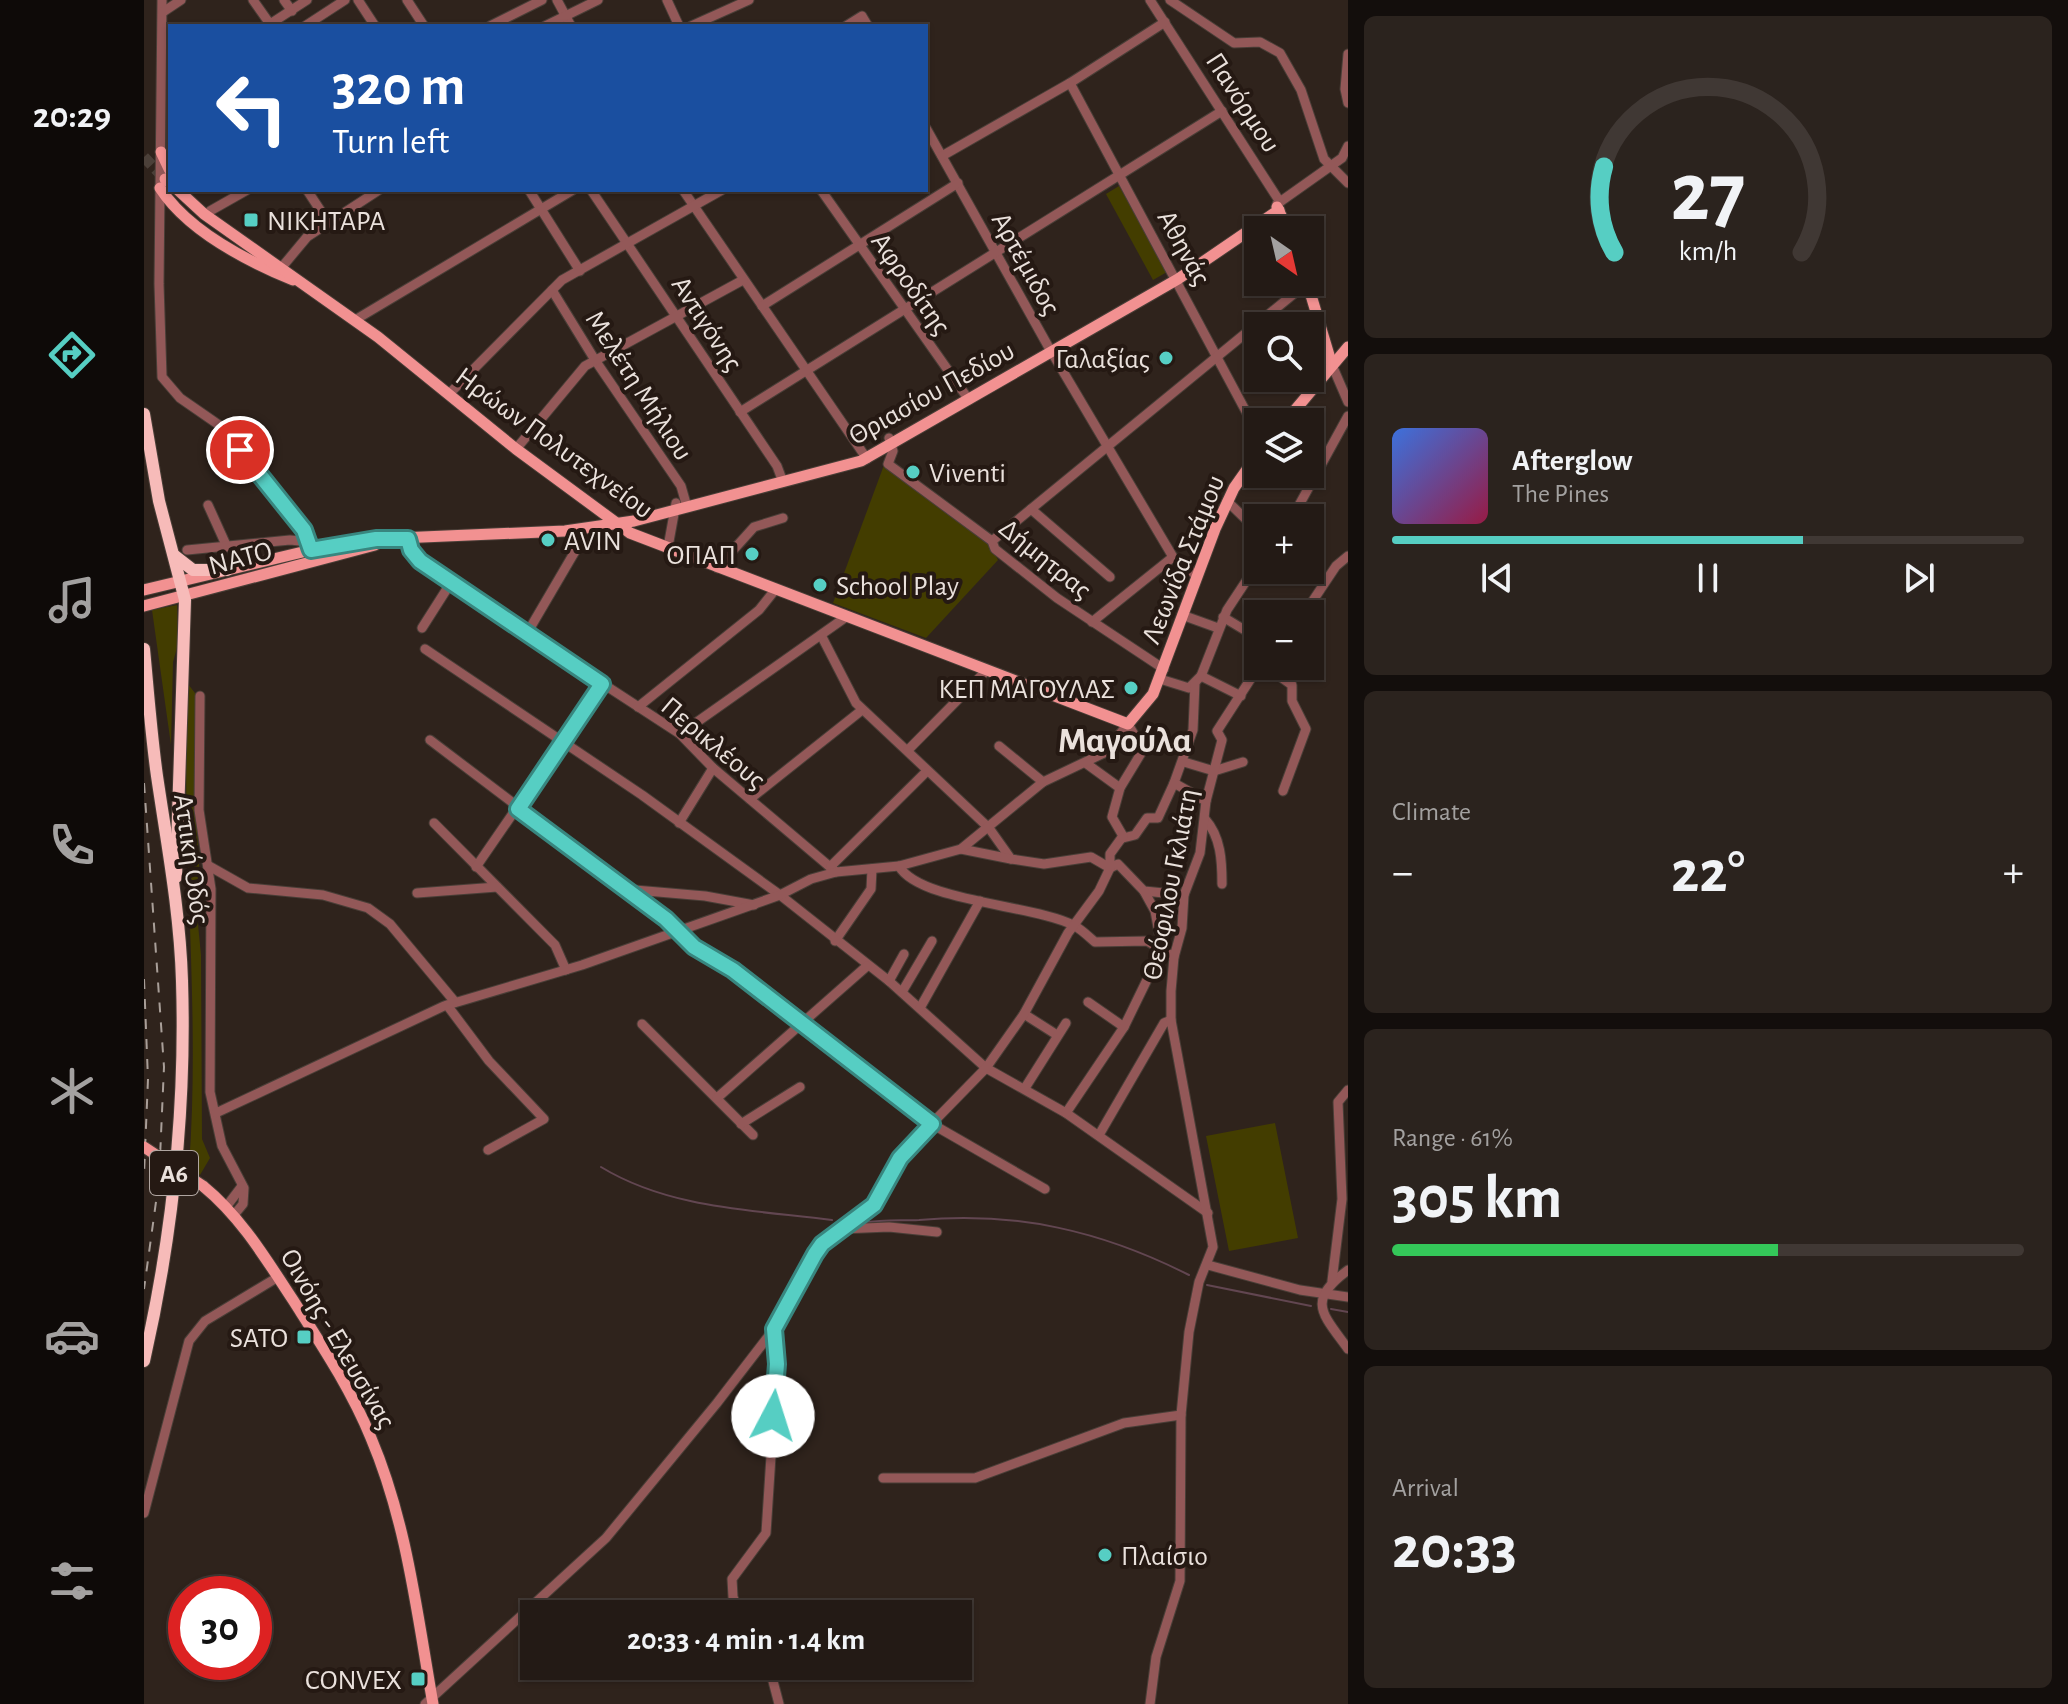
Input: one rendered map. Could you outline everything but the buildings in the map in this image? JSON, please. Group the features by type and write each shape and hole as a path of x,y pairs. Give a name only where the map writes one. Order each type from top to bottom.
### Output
{"highway":[{"path":"144,414 159,501 185,596 178,747 179,864 174,885"},
{"path":"173,554 193,570 227,570"},
{"name":"Αττική Οδός","path":"144,649 157,774 174,885 182,983 179,1108 163,1268 144,1361"}],"main road":[{"path":"161,152 167,176"},
{"path":"172,192 176,206"},
{"name":"Ηρώων Πολυτεχνείου","path":"180,192 204,214 355,320 516,449 635,535 1128,724"},
{"path":"188,192 210,211 272,251 282,267"},
{"path":"159,208 164,204 176,206 247,259 306,285"},
{"name":"Πανόρμου","path":"1279,206 1283,216"},
{"name":"Θριασίου Πεδίου","path":"386,540 580,529 617,524 630,515 681,506 865,456 1176,276 1279,206"},
{"path":"1311,296 1332,365"},
{"path":"1297,408 1348,347"},
{"name":"Λεωνίδα Στάμου","path":"1128,724 1153,694 1227,501 1244,475"},
{"name":"ΝΑΤΟ","path":"144,590 311,546 386,540"},
{"name":"ΝΑΤΟ","path":"144,606 386,540"},
{"name":"Οινόης - Ελευσίνας","path":"144,1147 203,1186 230,1211 278,1277 338,1373 372,1439 405,1544 430,1702"}],"street":[{"path":"162,0 161,152 167,176 159,208 162,377 172,391 219,425 285,505 311,546"},
{"path":"163,12 181,0"},
{"path":"253,0 268,24"},
{"path":"284,0 292,11"},
{"path":"271,24 307,0"},
{"path":"308,24 345,0"},
{"path":"358,0 374,24"},
{"path":"407,0 423,24"},
{"path":"494,24 542,0"},
{"path":"557,0 570,24"},
{"path":"549,24 598,0"},
{"path":"667,0 678,24"},
{"path":"695,24 749,0"},
{"name":"Πανόρμου","path":"1150,0 1279,206"},
{"path":"1170,0 1234,43 1260,42 1280,53 1301,90 1316,140 1330,167 1348,183"},
{"path":"715,15 720,24"},
{"path":"849,24 862,16 867,24"},
{"path":"942,156 1070,83 1165,22"},
{"path":"1348,54 1348,103"},
{"name":"Αθηνάς","path":"1070,83 1245,408"},
{"path":"160,95 168,90"},
{"path":"740,412 1120,178 1222,111"},
{"name":"Αρτέμιδος","path":"928,132 1050,349 1173,557 1197,576"},
{"path":"1279,206 1342,158 1348,146"},
{"path":"762,306 958,183"},
{"path":"210,211 243,192"},
{"path":"308,192 328,222"},
{"path":"282,267 307,237 376,192"},
{"name":"Μελέτη Μήλιου","path":"530,192 580,271"},
{"path":"355,320 570,192"},
{"name":"Αντιγόνης","path":"592,192 782,479"},
{"path":"684,192 865,456"},
{"path":"449,394 552,290 718,192"},
{"name":"Αφροδίτης","path":"822,192 967,397"},
{"path":"516,449 543,412 585,366 743,280"},
{"name":"Μελέτη Μήλιου","path":"552,290 595,360 681,486 681,506"},
{"path":"992,541 1291,296"},
{"path":"1332,365 1348,402"},
{"path":"1300,504 1348,416"},
{"name":"Δήμητρας","path":"890,441 888,464 1162,674"},
{"path":"1227,501 1244,517"},
{"path":"208,505 227,547"},
{"path":"668,547 681,506"},
{"path":"1031,509 1110,577"},
{"path":"717,568 754,527 783,518"},
{"path":"526,635 577,548 580,529"},
{"name":"Περικλέους","path":"408,539 414,555 450,584 680,734 713,768 809,853 833,869"},
{"path":"187,550 290,540 311,546"},
{"path":"1313,600 1336,566 1348,556"},
{"path":"1092,622 1173,557"},
{"path":"422,628 450,584"},
{"path":"430,1702 613,1530 774,1329 815,1254 841,1229 874,1205 900,1158 986,1068 1024,1014 1110,868 1110,854 1123,838 1135,835 1147,818 1158,818 1184,762 1193,730 1198,680 1223,617 1244,584"},
{"path":"638,707 759,610 775,590"},
{"path":"1182,615 1218,628"},
{"path":"680,734 846,617"},
{"path":"1223,617 1244,630"},
{"path":"821,635 862,710 989,828 1011,859"},
{"path":"425,649 780,895 889,981 986,1068 1066,1113 1208,1213"},
{"path":"908,750 987,670"},
{"path":"1162,674 1189,688 1198,680"},
{"path":"1198,680 1241,696"},
{"name":"Θεόφιλου Γκλιάτη","path":"1150,1704 1156,1657 1180,1581 1181,1415 1193,1305 1213,1247 1171,1020 1174,957 1182,928 1184,895 1200,853 1206,801 1222,740 1217,731 1252,680"},
{"path":"1283,791 1306,729 1292,701 1292,685 1284,680"},
{"path":"476,867 602,684"},
{"path":"200,696 199,810 209,866 210,1092 222,1146 242,1183 230,1211"},
{"path":"750,799 862,710"},
{"path":"833,869 899,866 961,849 1043,782 1087,764 1104,753 1128,724 1143,752 1120,788 1112,817 1123,838"},
{"path":"430,740 694,947 733,970 932,1124 1045,1189"},
{"path":"999,746 1043,782"},
{"path":"1184,762 1214,771 1243,762"},
{"path":"1087,764 1120,788"},
{"path":"679,823 713,768"},
{"path":"216,1113 451,1004 566,970 780,895 833,869 927,771"},
{"path":"1174,783 1206,801"},
{"path":"1205,819 1212,826 1222,856 1222,884"},
{"path":"434,823 555,945 566,970"},
{"path":"961,849 1044,864 1091,857 1110,868"},
{"path":"1066,1113 1124,1027 1162,949 1155,911 1144,891 1118,864 1110,868"},
{"path":"209,866 248,888 323,895 368,908 390,924 451,1004 489,1061 544,1119 488,1150"},
{"path":"899,866 907,878 980,901 1075,925 1095,942 1147,941 1174,957"},
{"path":"835,941 871,889 872,869"},
{"path":"417,893 497,887"},
{"path":"623,889 705,896 754,905"},
{"path":"1144,891 1184,895"},
{"path":"920,1008 980,901"},
{"path":"902,992 932,941"},
{"path":"889,981 904,954"},
{"path":"717,1098 867,966"},
{"path":"1088,1002 1124,1027"},
{"path":"1024,1014 1057,1035"},
{"path":"1099,1135 1164,1023 1171,1020"},
{"path":"1025,1088 1066,1023"},
{"path":"642,1024 753,1135"},
{"path":"741,1124 800,1087"},
{"path":"1332,1281 1343,1186 1338,1102 1348,1090"},
{"path":"841,1229 889,1227 937,1232"},
{"path":"1208,1265 1237,1275 1348,1297"},
{"path":"1348,1270 1322,1293 1323,1314 1348,1349"},
{"path":"144,1513 189,1341 196,1329 216,1313 278,1277"},
{"path":"734,1600 732,1579 766,1533 777,1364 774,1329"},
{"path":"883,1478 975,1478 1113,1427 1181,1415"},
{"path":"773,1680 779,1704"}],"shaded area":[{"path":"1119,186 1167,272 1153,280 1106,194"},
{"path":"884,465 991,546 998,560 926,638 833,603"},
{"path":"177,605 178,644 173,662 171,745 152,610"},
{"path":"188,684 198,697 195,792 200,882 194,883 201,955 202,1139 210,1158 200,1175 189,1167 193,1046 186,805"},
{"path":"1275,1123 1298,1238 1229,1251 1206,1136"}],"waterway":[{"path":"601,1167 655,1192 684,1200 832,1220"},
{"path":"864,1223 955,1218 1024,1222 1091,1236 1189,1275"},
{"path":"1207,1285 1311,1306"},
{"path":"1331,1309 1348,1312"}],"tunnel":[{"path":"144,157 165,179"}],"railway":[{"path":"144,783 164,1067 159,1180 144,1289"},
{"path":"144,979 148,1079 144,1174"}],"place":[{"name":"ΝΙΚΗΤΑΡΑ","path":"251,220"},
{"name":"Γαλαξίας","path":"1166,358"},
{"name":"Viventi","path":"913,472"},
{"name":"AVIN","path":"548,540"},
{"name":"ΟΠΑΠ","path":"752,554"},
{"name":"School Play","path":"820,585"},
{"name":"ΚΕΠ ΜΑΓΟΥΛΑΣ","path":"1131,688"},
{"name":"SATO","path":"304,1337"},
{"name":"Πλαίσιο","path":"1105,1555"},
{"name":"CONVEX","path":"418,1679"}],"district":[{"name":"Μαγούλα","path":"1125,739"}],"route":[{"path":"240,450 309,537 311,550 376,539 408,539 414,555 450,584 602,684 560,742 518,809 666,919 694,947 733,970 932,1124 900,1158 874,1205 822,1244 774,1329 777,1364 773,1416"}]}
